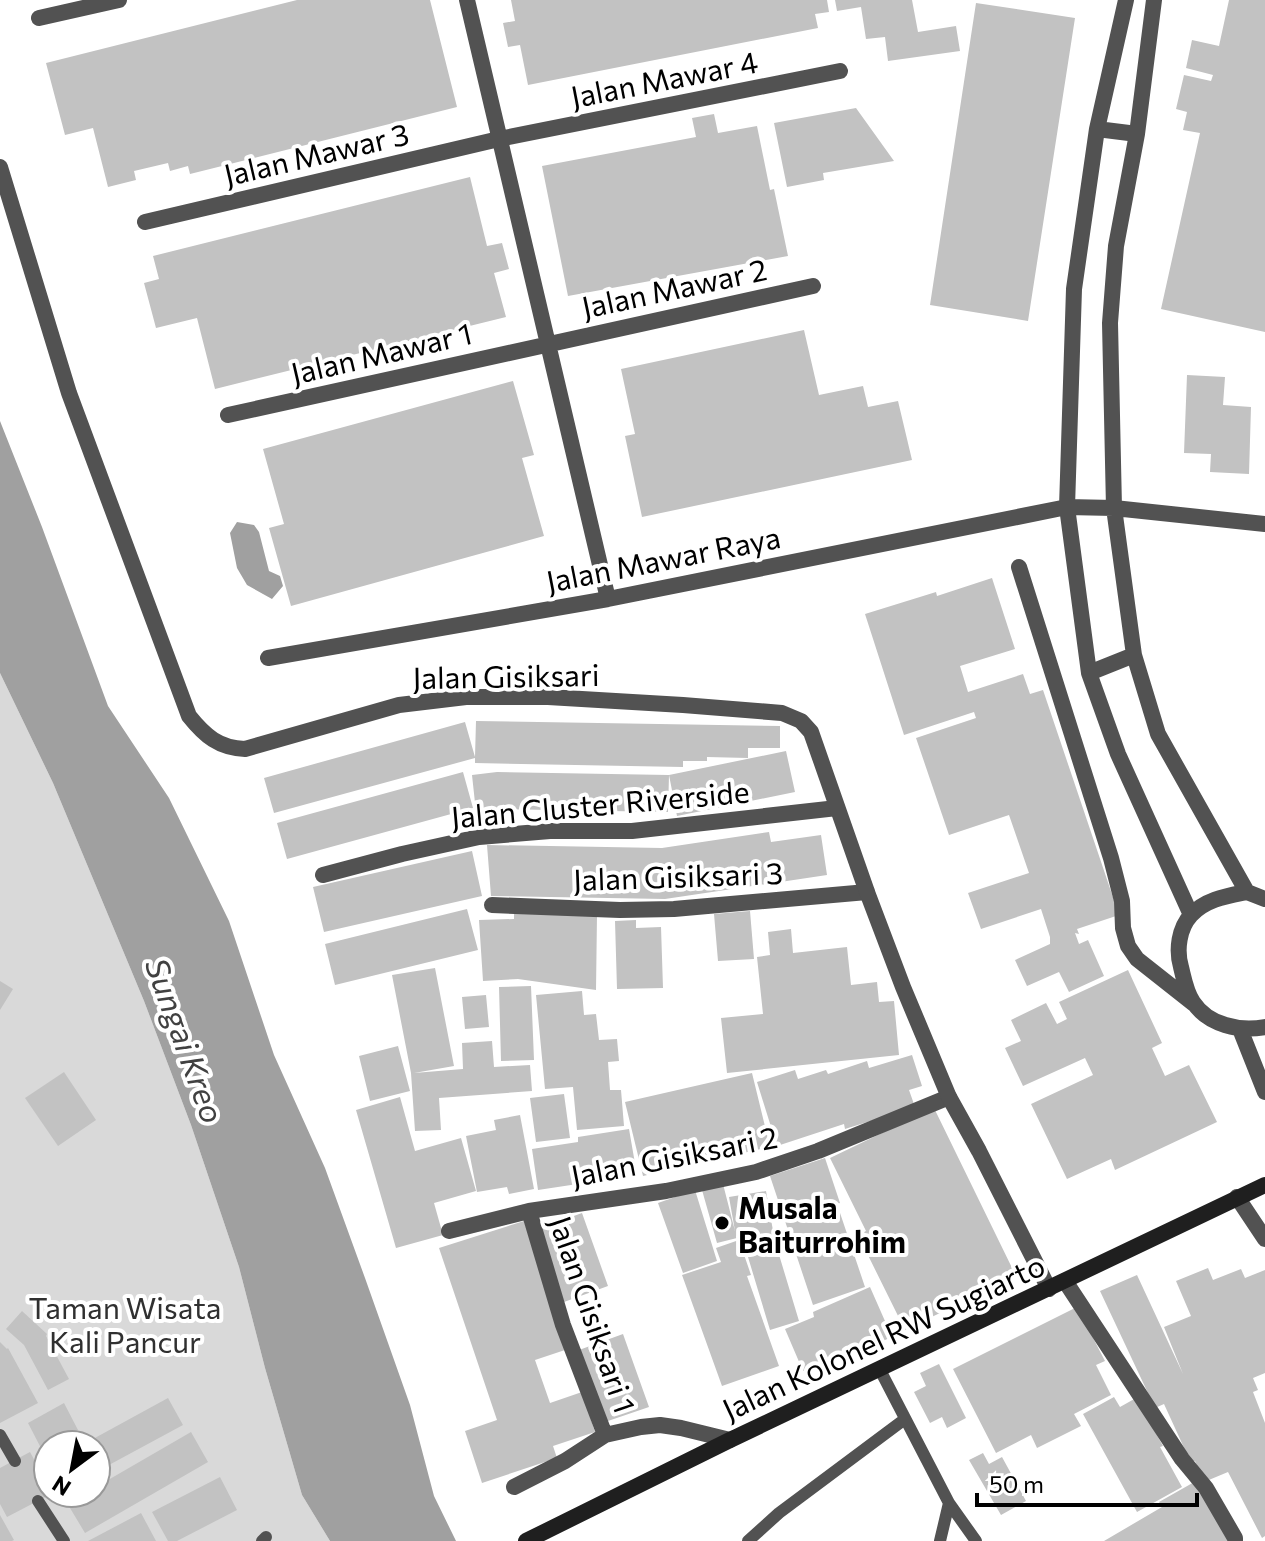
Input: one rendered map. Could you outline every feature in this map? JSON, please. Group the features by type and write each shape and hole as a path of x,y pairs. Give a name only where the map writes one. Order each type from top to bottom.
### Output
{"main road":[{"name":"Jalan Kolonel RW Sugiarto","path":"526,1541 879,1368 1265,1185"}],"street":[{"path":"39,18 119,0"},
{"path":"467,0 608,599"},
{"path":"1126,0 1097,129 1074,289 1067,507 1089,673 1118,754 1191,915"},
{"path":"1154,0 1137,134 1116,246 1110,323 1114,508 1134,655 1158,734 1247,892"},
{"name":"Jalan Mawar 4","path":"499,139 840,71"},
{"path":"1097,129 1137,134"},
{"name":"Jalan Mawar 3","path":"145,222 499,139"},
{"name":"Jalan Gisiksari","path":"0,167 69,393 189,716 204,734 232,749 245,749 399,705 466,697 548,697 683,705 782,713 801,721 811,732 867,892 949,1097 1049,1289"},
{"name":"Jalan Mawar 2","path":"548,343 813,286"},
{"name":"Jalan Mawar 1","path":"228,415 548,343"},
{"name":"Jalan Mawar Raya","path":"268,658 608,599 1067,507 1114,508 1265,524"},
{"path":"1019,567 1111,858 1122,901 1123,928 1128,946 1137,959 1217,1022 1240,1029 1265,1027"},
{"path":"1089,673 1134,655"},
{"name":"Jalan Cluster Riverside","path":"323,875 479,837 550,831 632,831 837,808"},
{"name":"Jalan Gisiksari 3","path":"492,905 674,909 867,892"},
{"path":"1194,1004 1178,957 1180,934 1191,915 1216,898 1247,892 1265,899"},
{"path":"1240,1029 1265,1092"},
{"name":"Jalan Gisiksari 2","path":"449,1231 529,1211 666,1191 756,1172 818,1151 949,1097"},
{"path":"1237,1197 1265,1239"},
{"name":"Jalan Gisiksari 1","path":"529,1211 563,1325 605,1435"},
{"path":"1065,1281 1182,1459 1206,1488 1235,1541"},
{"name":"Jalan Gisiksari 1","path":"514,1487 565,1461 605,1435 641,1427 660,1425 681,1428 730,1440"}],"lane":[{"path":"879,1368 949,1503 976,1541"},
{"path":"748,1541 779,1513 905,1419"},
{"path":"0,1435 15,1461"},
{"path":"940,1541 949,1503"},
{"path":"43,1509 64,1541"}],"green space":[{"name":"Taman Wisata Kali Pancur","path":"0,673 53,783 144,1001 191,1125 239,1267 302,1495 330,1541 0,1541"}],"water":[{"name":"Sungai Kreo","path":"0,421 108,706 169,798 229,921 274,1055 325,1168 410,1405 434,1496 456,1541 330,1541 302,1495 239,1267 191,1125 144,1001 53,783 0,673"},
{"path":"237,522 254,525 259,532 269,571 280,576 283,586 272,599 247,585 237,568 230,533"}],"building":[{"path":"297,0 430,0 457,107 190,174 188,166 170,171 168,163 134,171 136,180 108,187 93,128 65,135 46,63"},
{"path":"511,0 827,0 829,12 815,14 818,28 528,85 520,45 508,47 503,23 515,21"},
{"path":"835,0 912,0 918,32 956,26 960,51 888,61 885,37 866,39 861,7 837,11"},
{"path":"1229,0 1265,0 1265,332 1161,309 1200,133 1183,130 1187,112 1176,109 1184,75 1211,81 1213,75 1186,68 1192,40 1219,46"},
{"path":"976,3 1075,18 1028,321 930,305"},
{"path":"856,108 894,161 823,173 824,180 787,187 774,123"},
{"path":"714,114 718,133 757,126 788,256 568,296 542,166 696,137 692,118"},
{"path":"470,177 487,246 502,243 509,269 494,273 506,317 215,389 197,318 156,328 144,283 159,279 153,256"},
{"path":"804,330 819,395 863,386 868,407 898,401 912,460 642,517 625,436 635,434 621,369"},
{"path":"1187,375 1225,377 1223,405 1251,407 1249,474 1210,472 1211,454 1184,453"},
{"path":"513,381 534,455 522,458 544,536 291,606 269,528 284,524 263,449"},
{"path":"992,578 1015,649 960,666 968,692 1023,674 1030,694 1043,690 1119,915 1077,929 1079,934 1075,933 1079,944 1088,940 1104,976 1069,992 1059,972 1027,986 1015,960 1050,944 1041,909 981,929 968,893 1029,873 1009,815 949,835 916,738 976,718 974,712 904,735 865,614"},
{"path":"476,721 780,726 780,748 748,748 748,758 707,757 707,761 683,761 683,767 475,763 475,758 274,813 264,778 465,722 475,757"},
{"path":"786,751 795,792 677,816 669,775"},
{"path":"463,772 473,808 287,859 277,823"},
{"path":"497,772 669,775 668,812 500,809 476,812 472,775"},
{"path":"769,832 771,842 821,835 827,875 665,899 491,896 487,845 662,848"},
{"path":"472,851 482,896 324,932 313,887"},
{"path":"467,909 478,950 335,985 325,944"},
{"path":"750,911 754,959 718,961 714,914"},
{"path":"514,913 597,915 596,990 518,979 483,981 479,920 514,919"},
{"path":"636,920 636,928 661,927 663,988 617,989 615,921"},
{"path":"791,929 793,953 847,947 851,985 877,982 879,1002 894,1001 899,1055 727,1073 721,1018 763,1014 757,957 770,955 768,932"},
{"path":"435,968 454,1066 414,1073 463,1069 462,1043 492,1041 494,1067 530,1065 532,1091 439,1098 441,1130 415,1131 411,1073 392,975"},
{"path":"1128,970 1162,1043 1152,1048 1165,1076 1189,1065 1217,1122 1115,1170 1111,1159 1067,1179 1031,1104 1093,1075 1085,1058 1023,1086 1005,1048 1021,1041 1011,1020 1046,1003 1057,1024 1067,1019 1059,1002"},
{"path":"0,981 13,989 0,1010"},
{"path":"531,986 534,1060 501,1061 499,987"},
{"path":"582,991 584,1015 596,1014 599,1040 617,1039 619,1061 608,1062 610,1090 621,1090 624,1126 577,1130 573,1087 545,1089 536,995"},
{"path":"486,995 489,1027 465,1029 462,997"},
{"path":"398,1046 410,1091 370,1101 359,1056"},
{"path":"912,1055 922,1086 909,1090 915,1107 845,1129 844,1124 777,1146 757,1082 795,1070 798,1079 826,1070 828,1074 867,1061 869,1068"},
{"path":"64,1072 96,1120 58,1146 25,1098"},
{"path":"752,1073 770,1147 643,1176 625,1102"},
{"path":"564,1094 570,1138 536,1142 530,1098"},
{"path":"400,1097 415,1151 461,1138 476,1191 434,1203 443,1235 396,1248 356,1110"},
{"path":"934,1108 1016,1276 905,1330 858,1235 866,1231 830,1158"},
{"path":"520,1115 534,1189 509,1194 507,1187 477,1192 466,1136 496,1130 494,1120"},
{"path":"629,1129 637,1175 538,1190 532,1149 578,1142 578,1137"},
{"path":"825,1158 865,1287 813,1305 770,1176"},
{"path":"723,1184 735,1231 729,1197 766,1191 775,1242 756,1246 754,1233 717,1243 702,1190"},
{"path":"695,1190 717,1261 683,1273 658,1203"},
{"path":"582,1213 608,1286 564,1302 538,1229"},
{"path":"524,1221 568,1349 535,1360 550,1403 582,1392 595,1432 553,1446 557,1458 482,1483 465,1431 497,1420 439,1248"},
{"path":"739,1240 751,1275 747,1276 779,1366 722,1386 682,1275 721,1262 716,1248"},
{"path":"777,1248 799,1321 770,1330 748,1257"},
{"path":"1208,1268 1213,1280 1241,1269 1245,1278 1265,1270 1265,1373 1253,1378 1258,1390 1253,1392 1265,1423 1265,1536 1262,1538 1228,1472 1204,1482 1195,1461 1191,1463 1164,1404 1155,1408 1100,1291 1137,1275 1183,1374 1164,1327 1191,1316 1176,1281"},
{"path":"870,1287 892,1337 834,1362 833,1358 803,1371 785,1329 814,1317 813,1312"},
{"path":"1077,1307 1105,1361 1096,1365 1111,1395 1074,1414 1081,1426 1037,1448 1031,1435 996,1453 953,1369"},
{"path":"22,1311 47,1334 69,1379 48,1390 24,1345 6,1329"},
{"path":"623,1334 649,1407 605,1422 579,1350"},
{"path":"0,1342 8,1348 38,1403 0,1423"},
{"path":"939,1364 966,1418 947,1428 942,1417 930,1423 914,1392 926,1386 920,1373"},
{"path":"1114,1397 1120,1407 1136,1398 1182,1487 1137,1512 1083,1414"},
{"path":"168,1398 183,1425 112,1463 111,1429"},
{"path":"64,1403 77,1429 32,1431 28,1423"},
{"path":"191,1432 208,1462 85,1533 71,1509 112,1509 112,1478"},
{"path":"30,1452 32,1456 32,1504 7,1517 0,1504 0,1468"},
{"path":"983,1453 989,1464 1002,1457 1026,1501 1001,1515 969,1460"},
{"path":"220,1477 237,1510 177,1541 168,1541 152,1512"},
{"path":"1196,1481 1231,1541 1104,1541 1162,1507 1159,1502"},
{"path":"141,1513 156,1541 88,1541"},
{"path":"0,1515 14,1540 0,1541"}],"place":[{"name":"Musala Baiturrohim","path":"722,1223"}]}
